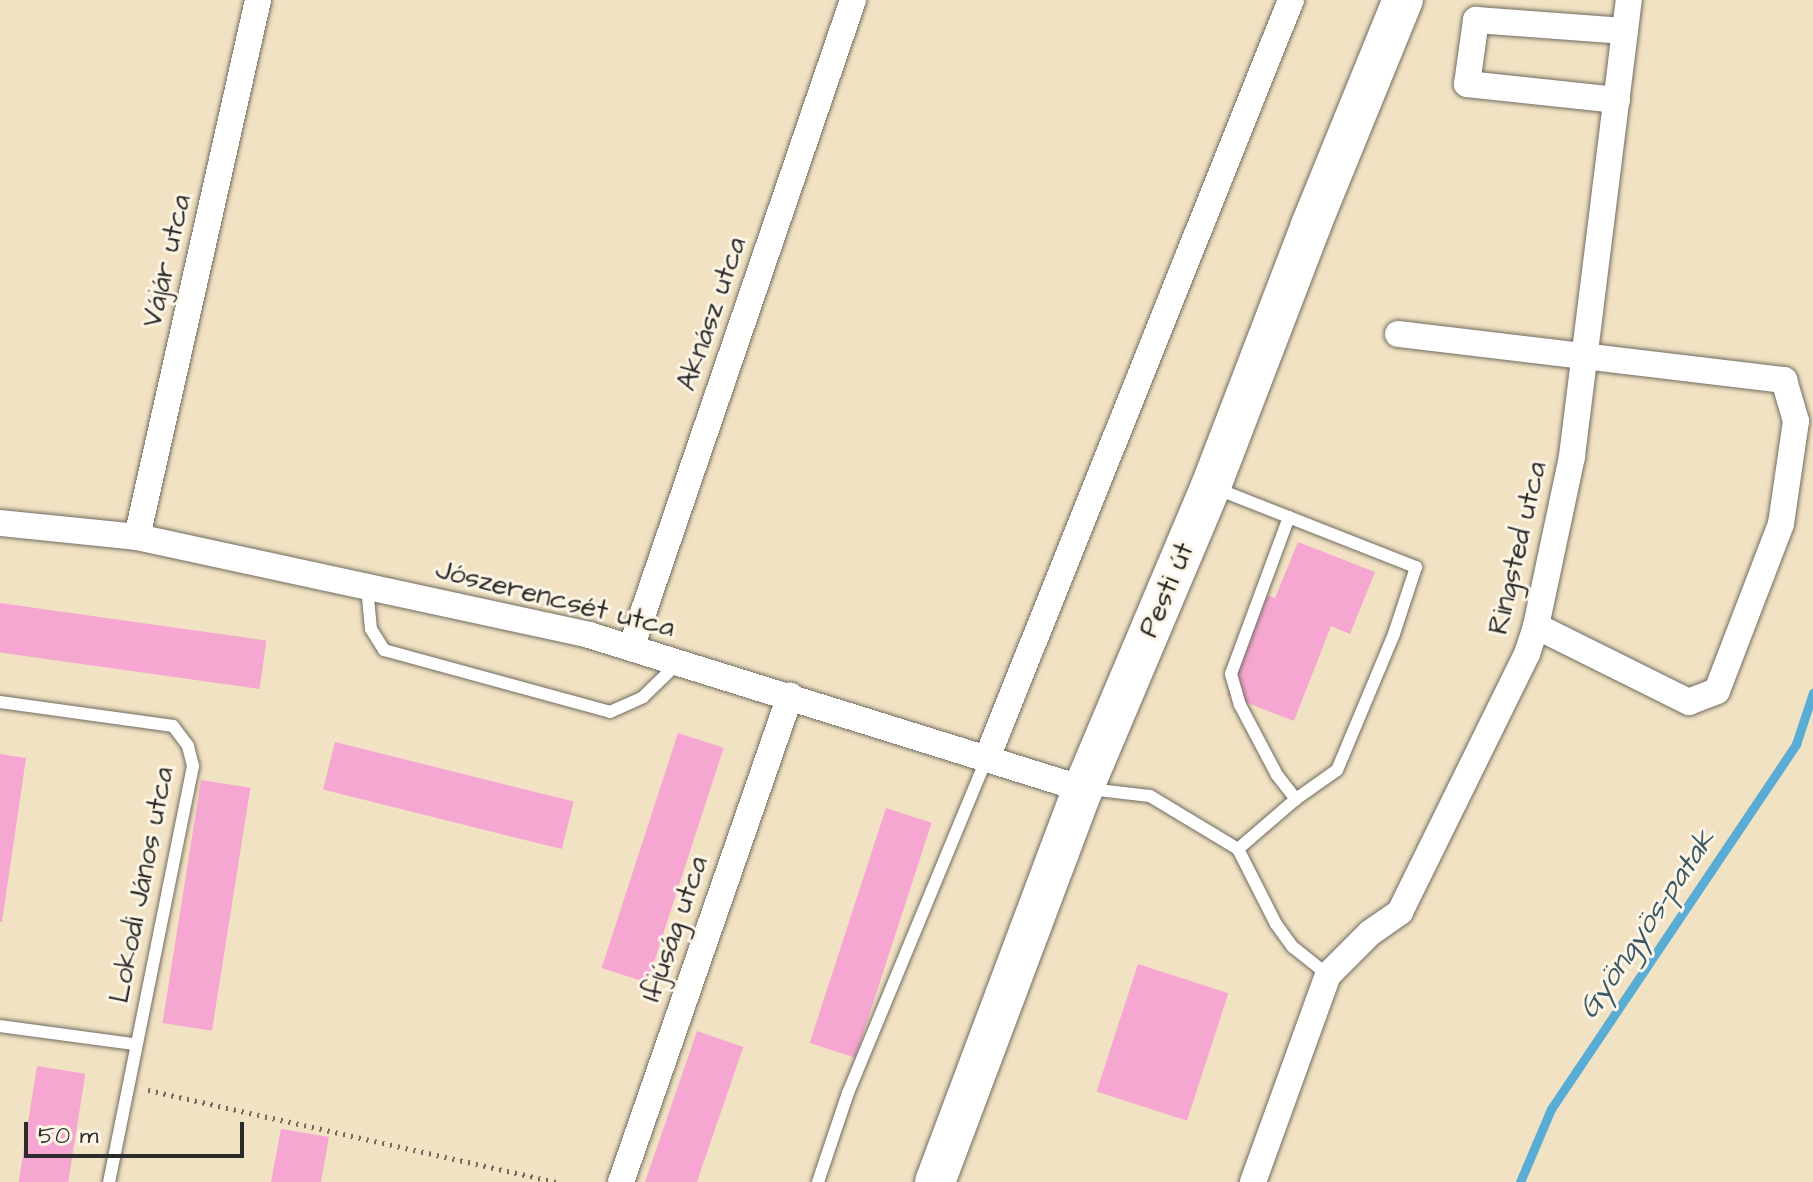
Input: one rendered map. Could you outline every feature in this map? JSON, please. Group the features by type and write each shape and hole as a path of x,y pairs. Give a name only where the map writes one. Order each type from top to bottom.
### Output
{"main road":[{"name":"Pesti út","path":"935,1182 1083,789 1211,486 1311,225 1403,0"}],"street":[{"name":"Vájár utca","path":"137,537 258,0"},
{"name":"Aknász utca","path":"631,648 853,0"},
{"path":"987,758 1291,0"},
{"name":"Ringsted utca","path":"1253,1182 1328,975 1370,933 1400,912 1527,654 1536,626 1572,456 1629,0"},
{"path":"1617,100 1467,84 1476,20 1625,31"},
{"path":"1398,334 1784,380 1796,421 1781,524 1717,691 1689,702 1536,626"},
{"name":"Jószerencsét utca","path":"0,523 137,537 589,635 1083,789"},
{"name":"Ifjúság utca","path":"621,1182 790,696"}],"lane":[{"path":"1211,486 1416,567 1394,634 1337,770 1296,799 1238,849"},
{"path":"1289,517 1231,674 1240,705 1277,775 1296,799"},
{"path":"367,587 371,629 384,650 610,712 643,697 679,662"},
{"name":"Lokodi János utca","path":"0,702 173,726 188,746 193,766 134,1044 109,1182"},
{"path":"818,1182 848,1093 987,758"},
{"path":"1083,789 1150,796 1238,849 1276,924 1293,947 1328,975"},
{"path":"0,1026 134,1044"}],"path":[{"path":"127,1085 557,1182"}],"building":[{"path":"1298,542 1375,572 1350,634 1331,626 1294,721 1227,695 1266,595 1275,598"},
{"path":"0,603 266,640 260,689 0,652"},
{"path":"678,733 724,748 647,983 602,968"},
{"path":"335,742 574,802 562,849 323,790"},
{"path":"0,754 26,758 2,922 0,922"},
{"path":"201,780 250,788 212,1031 163,1023"},
{"path":"886,808 932,823 855,1058 810,1043"},
{"path":"1138,964 1228,993 1187,1121 1097,1091"},
{"path":"697,1031 743,1047 697,1182 645,1182"},
{"path":"37,1066 85,1074 68,1182 19,1182"},
{"path":"281,1129 329,1137 321,1182 271,1182"}],"waterway":[{"name":"Gyöngyös-patak","path":"1520,1182 1551,1109 1796,744 1813,693"}]}
